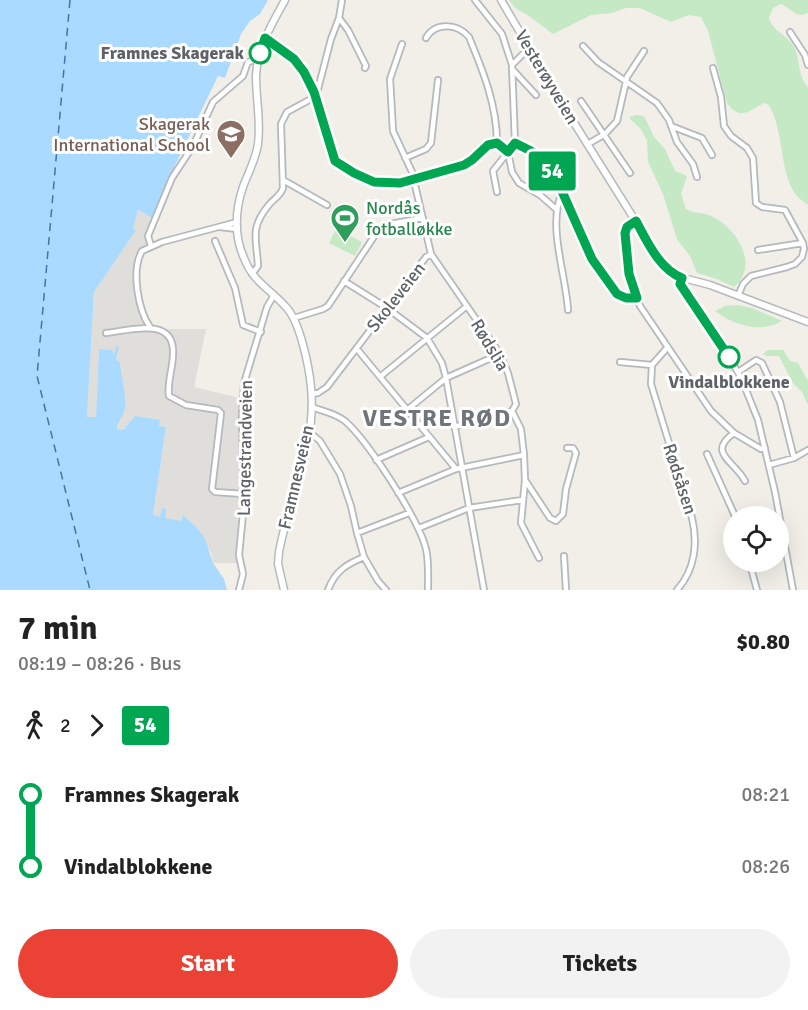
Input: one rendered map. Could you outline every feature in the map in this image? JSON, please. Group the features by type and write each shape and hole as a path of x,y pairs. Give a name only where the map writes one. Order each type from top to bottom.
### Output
{"main road":[{"name":"Framnesveien","path":"284,590 278,564 279,552 305,460 312,394 307,365 294,318 289,310 252,274 243,257 237,226 242,190 258,147 258,62 265,38 285,0"},
{"name":"Vesterøyveien","path":"501,0 663,265 682,278 808,322"}],"street":[{"path":"252,274 258,266 255,246 258,225 268,206 281,194 283,180 281,124 287,112 315,95 339,18 342,0"},
{"path":"475,0 502,34 512,67 515,143 492,173 497,192"},
{"path":"339,18 360,51 365,69"},
{"path":"426,38 433,30 450,26 465,32 469,37 495,110 497,143 508,152 512,172 519,183 540,195 556,209"},
{"path":"790,32 796,37 806,54 808,65"},
{"path":"265,38 294,59 302,68 315,95 332,153 338,164 374,182 393,184 464,165 488,145 497,143"},
{"name":"Skoleveien","path":"312,394 327,387 431,254 414,180 393,131 390,75 402,44"},
{"path":"583,46 598,62 657,103 677,141 693,164 697,177"},
{"path":"512,67 529,48"},
{"path":"588,144 605,134 617,121 626,82 632,67 644,51"},
{"path":"151,246 148,236 167,189 192,146 209,108 219,96 243,76 248,62 258,62"},
{"path":"512,67 536,94"},
{"path":"713,68 721,97 724,126 731,136 747,148 753,158 756,203 762,207 785,210 803,243 804,254 799,261 788,267 751,276 743,284 738,296"},
{"path":"405,158 426,149 431,143 438,80"},
{"path":"580,101 605,134 630,174"},
{"path":"671,126 702,138 712,155"},
{"path":"515,143 531,151 546,164 556,178 592,259 617,294 626,298 637,298"},
{"path":"283,180 327,205"},
{"path":"562,193 556,209 568,310"},
{"path":"294,318 326,308 378,229 385,225 423,218"},
{"path":"636,221 627,227 625,233 629,274 637,298 667,348 711,411 734,433 761,450 765,448"},
{"path":"150,327 141,312 137,270 140,254 145,248 220,227 237,226"},
{"path":"215,242 235,288 241,321 245,327 261,332"},
{"path":"758,250 803,243"},
{"name":"Rødslia","path":"431,254 500,354 508,373 516,404 512,411 521,429 524,455 525,480 521,523 539,558"},
{"path":"682,278 680,284 684,292 738,372 758,420 769,465 792,590"},
{"path":"344,281 387,308 427,338 442,363 454,427 458,468 469,508 484,590"},
{"name":"Langestrandveien","path":"239,590 243,573 239,555 244,494 243,399 246,372 267,309 276,297"},
{"path":"381,376 467,306"},
{"path":"106,333 150,327 165,334 173,347 169,396 186,405 218,410 221,413 212,489 215,492 244,494"},
{"path":"357,348 429,437 458,468"},
{"path":"620,362 652,365 667,348"},
{"path":"407,410 446,378 500,354"},
{"path":"738,372 756,360 762,363 780,402 794,458"},
{"name":"Rødsåsen","path":"652,365 650,379 652,392 695,529 695,546 690,571 677,590"},
{"path":"311,407 329,412 344,420 376,460 398,493 419,528 427,557 428,590"},
{"path":"454,427 512,411"},
{"path":"309,432 320,441 340,474 364,557 386,590"},
{"path":"734,433 724,440 722,449 745,481"},
{"path":"376,460 429,437"},
{"path":"525,480 550,518 556,521 560,519 576,453 573,448 567,448"},
{"path":"769,465 794,458 808,450"},
{"path":"706,454 730,506"},
{"path":"398,493 458,468 524,455"},
{"path":"419,528 469,508 522,500"},
{"path":"357,533 409,513"},
{"path":"564,556 566,590"},
{"path":"329,589 334,576 342,568 364,557"},
{"path":"752,572 758,590"}],"shaded area":[{"path":"138,210 156,219 148,236 151,246 142,251 137,270 141,311 150,327 206,329 194,387 243,399 244,504 240,563 213,563 211,552 182,516 181,521 165,521 162,508 160,520 153,515 166,428 159,426 160,420 117,430 125,406 120,362 116,361 119,347 114,355 99,349 96,417 87,417 94,292 135,230 133,229"}],"green space":[{"path":"509,0 808,0 808,13 797,14 781,4 773,8 769,18 774,27 794,47 802,78 808,87 808,205 795,194 789,182 777,124 768,104 764,103 745,113 740,113 727,103 708,31 701,17 689,15 671,22 640,8 626,8 612,13 591,15 553,34 515,8"},
{"path":"636,115 644,116 654,137 665,149 675,171 687,176 681,194 686,209 713,217 730,230 737,239 745,258 745,268 742,278 734,287 697,273 690,256 677,239 663,194 648,162 647,140 640,128 630,119"},
{"name":"Nordås fotballøkke","path":"336,229 362,242 355,256 329,243"},
{"path":"737,305 752,308 782,321 765,327 747,326 715,311 725,306"},
{"path":"768,350 783,350 790,361 798,363 808,381 808,405 779,356 763,354"}],"water":[{"path":"0,0 268,0 260,14 250,21 241,34 225,78 218,76 168,180 153,218 138,210 133,229 136,230 94,292 87,417 96,417 99,349 112,350 114,355 116,346 119,347 116,360 120,362 125,407 117,430 124,429 135,416 160,420 159,426 166,427 153,515 160,517 162,508 166,509 165,518 181,521 183,515 198,529 205,539 213,563 224,579 227,590 0,590"}],"ferry route":[{"path":"70,0 37,376 90,590"}],"bus line":[{"name":"54","path":"260,53 265,38 294,59 302,68 314,92 335,161 368,180 393,184 414,180 464,165 488,145 497,143 508,152 515,143 531,151 553,171 592,259 617,294 621,297 637,298 629,274 625,233 627,227 636,221 663,265 682,278 680,284 687,297 729,357"}],"place":[{"name":"Framnes Skagerak","path":"260,53"},
{"name":"Skagerak International School","path":"231,160"},
{"name":"Nordås fotballøkke","path":"345,244"},
{"name":"Vindalblokkene","path":"729,357"}],"district":[{"name":"VESTRE RØD","path":"437,418"}]}
